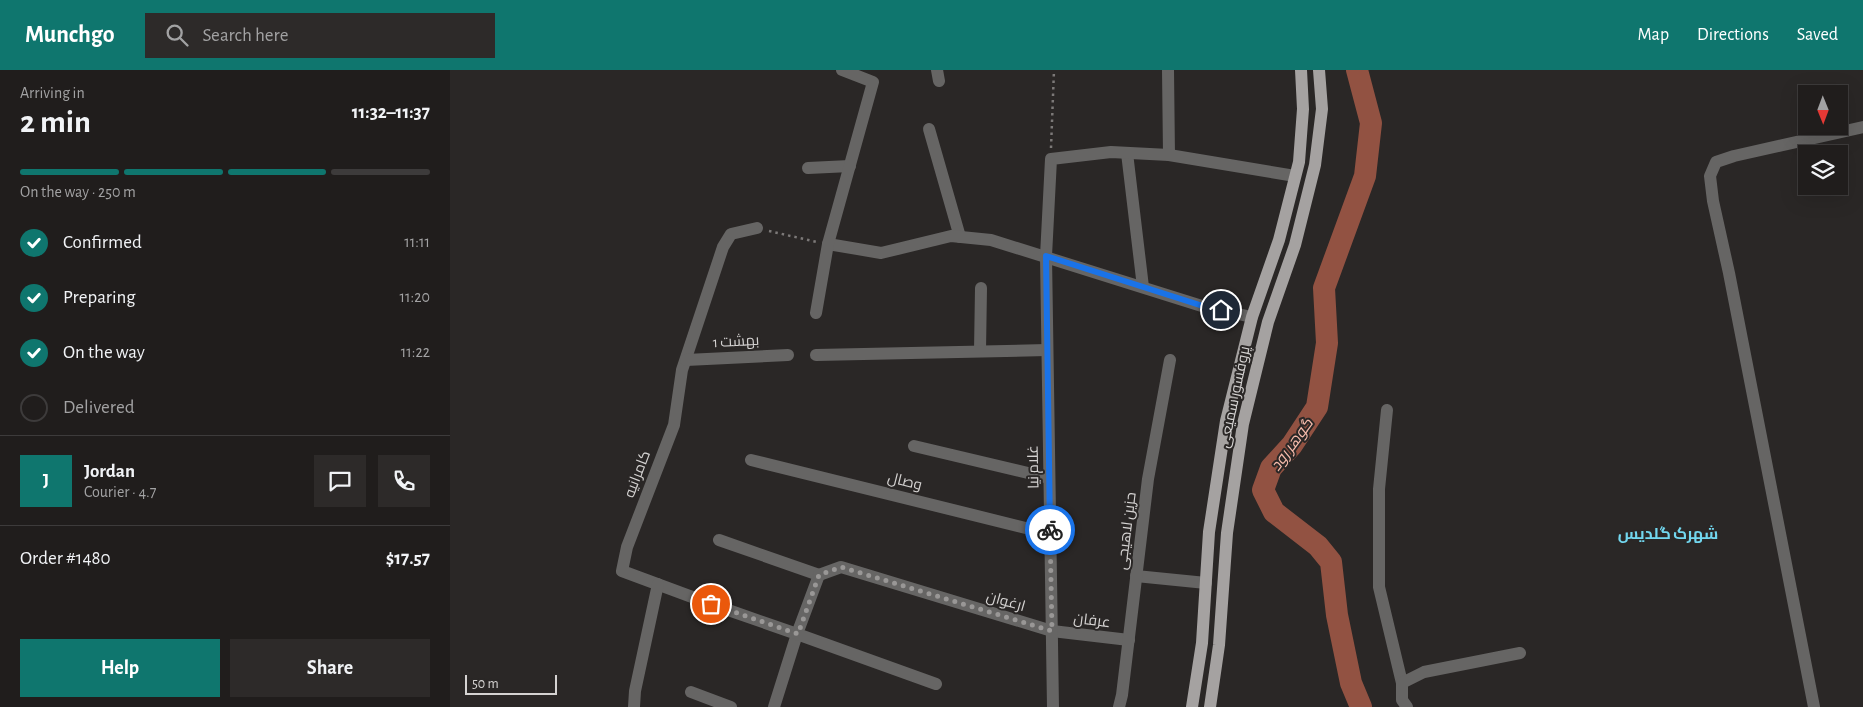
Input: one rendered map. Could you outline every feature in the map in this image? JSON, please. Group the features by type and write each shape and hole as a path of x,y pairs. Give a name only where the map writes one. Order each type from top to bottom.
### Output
{"main road":[{"name":"پروفسور سمیعی","path":"1192,707 1202,643 1209,532 1226,421 1252,317 1279,240 1299,162 1303,108 1301,70"},
{"name":"پروفسور سمیعی","path":"1210,707 1219,645 1227,534 1242,424 1268,322 1295,245 1315,165 1322,110 1319,70"}],"street":[{"path":"1168,70 1169,154"},
{"path":"816,313 828,244 873,82 847,71"},
{"path":"1814,707 1729,273 1713,201 1710,176 1716,162 1734,156 1863,127"},
{"path":"928,129 960,237"},
{"path":"1051,159 1111,152 1169,154 1295,176"},
{"path":"1127,153 1143,287"},
{"name":"غلام نیا","path":"1051,159 1046,256 1053,707"},
{"path":"808,168 850,166"},
{"name":"کامرانیه","path":"757,228 731,234 723,247 682,370 674,425 627,547 622,571 936,684"},
{"path":"828,244 881,253 951,236 991,240 1206,307 1252,317"},
{"path":"980,351 981,288"},
{"path":"816,354 1047,350"},
{"name":"بهشت 1","path":"686,360 788,355"},
{"name":"حزین لاهیجی","path":"1119,707 1148,479 1170,360"},
{"path":"1387,410 1379,489 1379,587 1402,683 1402,700 1407,707"},
{"path":"914,446 1050,478"},
{"name":"وصال","path":"751,460 1050,534"},
{"path":"719,540 819,575 774,707"},
{"name":"ارغوان","path":"819,575 841,567 1052,631"},
{"path":"1136,576 1206,583"},
{"path":"634,707 635,691 658,584"},
{"name":"عرفان","path":"1052,631 1129,640"},
{"path":"1402,683 1424,672 1520,654"},
{"path":"691,692 731,707"}],"path":[{"path":"1051,159 1054,70"},
{"path":"757,228 828,244"}],"waterway":[{"name":"گوهر رود","path":"1357,70 1371,123 1365,176 1324,288 1327,343 1317,407 1292,445 1271,468 1263,490 1274,512 1318,546 1331,562 1337,615 1351,683 1361,707"}],"way so far":[{"path":"711,604 798,634 819,575 841,567 1052,631 1050,530"}],"district":[{"name":"شهرک گلدیس","path":"1668,533"}],"route":[{"path":"1050,530 1046,256 1206,307 1221,310"}]}
